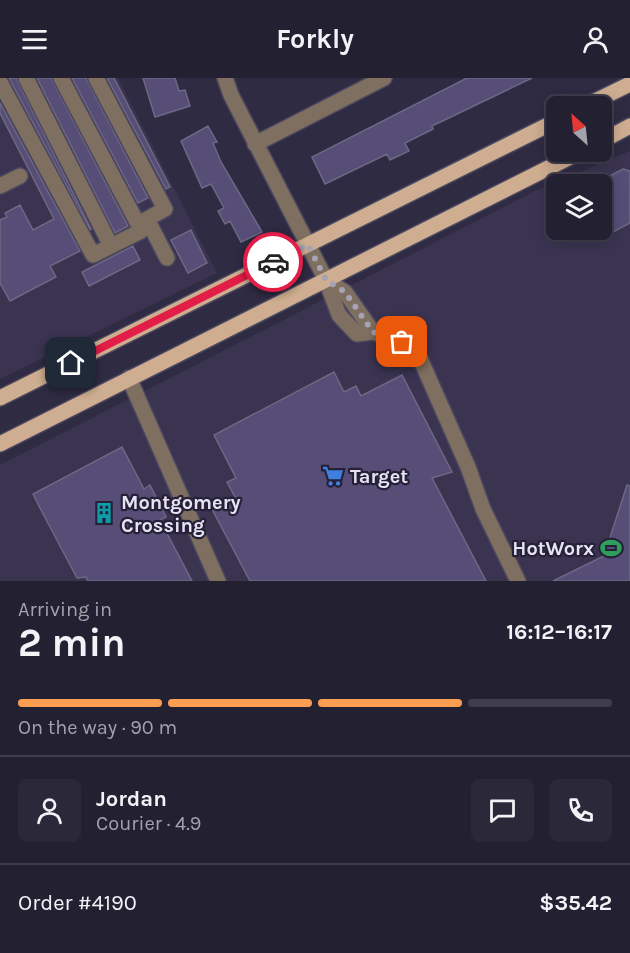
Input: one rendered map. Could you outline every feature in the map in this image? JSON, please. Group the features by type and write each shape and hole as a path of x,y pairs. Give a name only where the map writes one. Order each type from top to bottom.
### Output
{"main road":[{"path":"608,96 629,87"},
{"path":"0,398 546,126"},
{"path":"612,136 630,126"},
{"path":"0,444 560,162"}],"street":[{"path":"26,78 111,246"},
{"path":"61,78 142,222 167,258"},
{"path":"96,78 165,209 142,222"},
{"path":"225,78 255,144 326,280 339,315 357,334 373,332 416,347 468,467 483,508 518,581"},
{"path":"255,144 384,78"},
{"path":"0,82 93,255 141,231 142,222"},
{"path":"0,186 20,176"},
{"path":"129,378 218,581"}],"shaded area":[{"path":"0,78 118,78 217,273 0,379"},
{"path":"630,151 630,581 0,581 0,465 546,186 546,240 612,240 612,174 575,174 604,162 612,162 612,159"}],"building":[{"path":"9,78 16,78 90,230"},
{"path":"37,78 51,78 128,226 115,233"},
{"path":"72,78 86,78 148,198 138,203"},
{"path":"107,78 114,78 170,187 166,189"},
{"path":"143,78 175,78 179,91 185,90 190,106 155,117"},
{"path":"467,78 532,78 432,126 433,129 405,143 409,151 390,160 387,154 325,184 312,157"},
{"path":"0,103 80,251 50,266 56,277 10,301 0,283 0,220 7,217 5,213 20,205 33,230 54,219 0,113"},
{"path":"208,126 217,142 213,143 221,162 262,232 241,242 230,221 225,224 218,211 224,208 211,184 202,188 181,141"},
{"path":"623,169 630,171 630,223 612,233 612,175"},
{"path":"191,230 207,263 188,273 171,240"},
{"path":"133,246 140,260 89,286 82,272"},
{"name":"Target","path":"334,372 344,392 356,386 361,396 402,375 452,472 432,478 486,581 250,581 213,511 236,499 227,482 236,478 214,435"},
{"name":"Montgomery Crossing","path":"122,447 144,489 150,485 166,517 160,520 192,581 88,581 86,577 77,578 41,510 33,494"},
{"path":"627,485 630,486 630,581 553,581 604,556"}],"way so far":[{"path":"273,262 308,245 326,280 345,292 373,332 402,342"}],"place":[{"name":"Target","path":"333,476"},
{"name":"Montgomery Crossing","path":"104,513"},
{"name":"HotWorx","path":"611,548"}],"route":[{"path":"71,363 273,262"}]}
